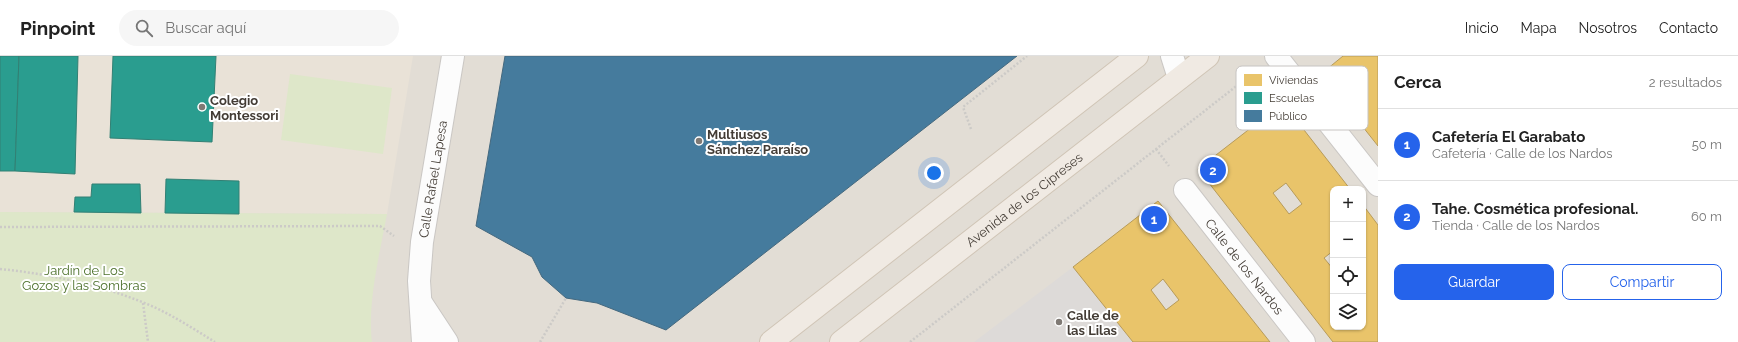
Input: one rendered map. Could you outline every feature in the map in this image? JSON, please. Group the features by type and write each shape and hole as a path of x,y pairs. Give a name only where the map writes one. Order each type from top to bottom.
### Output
{"main road":[{"path":"771,342 1137,56"},
{"name":"Avenida de los Cipreses","path":"841,342 1208,56"}],"street":[{"name":"Calle Rafael Lapesa","path":"423,342 422,304 419,281 422,242 453,56"},
{"path":"1172,56 1179,78"},
{"path":"1276,56 1284,66"},
{"path":"1335,130 1378,185"},
{"name":"Calle de los Nardos","path":"1186,190 1304,342"},
{"name":"Calle Rafael Lapesa","path":"422,304 447,342"}],"path":[{"path":"971,130 963,107 1027,56"},
{"path":"910,342 1236,87"},
{"path":"0,227 380,226 395,237"},
{"path":"0,269 26,272 85,283 143,302 184,323 215,342"},
{"path":"540,342 566,298"},
{"path":"143,302 148,342"}],"shaded area":[{"path":"0,56 1378,56 1378,342 0,342"},
{"name":"Colegio Montessori","path":"0,56 413,56 387,214 0,212"},
{"name":"Calle de las Lilas","path":"1073,267 1133,342 974,342"}],"green space":[{"path":"290,74 392,88 383,154 281,140"},
{"name":"Jardín de Los Gozos y las Sombras","path":"0,212 387,214 378,261 371,311 372,342 0,342"}],"building: Viviendas":[{"path":"1343,56 1378,56 1378,146 1365,130 1368,130 1368,66 1331,66"},
{"path":"1248,130 1304,130 1348,186 1330,186 1330,253 1324,258 1330,265 1330,330 1366,330 1366,209 1378,225 1378,342 1333,342 1198,169","holes":["1286,183 1302,204 1289,214 1273,193"]},
{"path":"1158,201 1270,342 1133,342 1073,267","holes":["1163,279 1179,300 1166,310 1151,290"]}],"building: Escuelas":[{"path":"0,56 19,56 15,171 0,171"},
{"path":"19,56 78,56 75,174 15,171"},
{"name":"Colegio Montessori","path":"113,56 216,56 212,142 110,138"},
{"path":"166,179 239,181 239,214 165,213"},
{"path":"92,184 140,184 141,213 74,212 75,197 91,197"}],"building: Público":[{"name":"Multiusos Sánchez Paraíso","path":"505,56 1017,56 666,330 597,303 566,298 542,277 532,257 476,226"}],"place":[{"name":"Colegio Montessori","path":"202,107"},
{"name":"Multiusos Sánchez Paraíso","path":"699,141"},
{"name":"Tahe. Cosmética profesional.","path":"1213,170"},
{"name":"Cafetería El Garabato","path":"1154,219"},
{"name":"Calle de las Lilas","path":"1059,322"}]}
